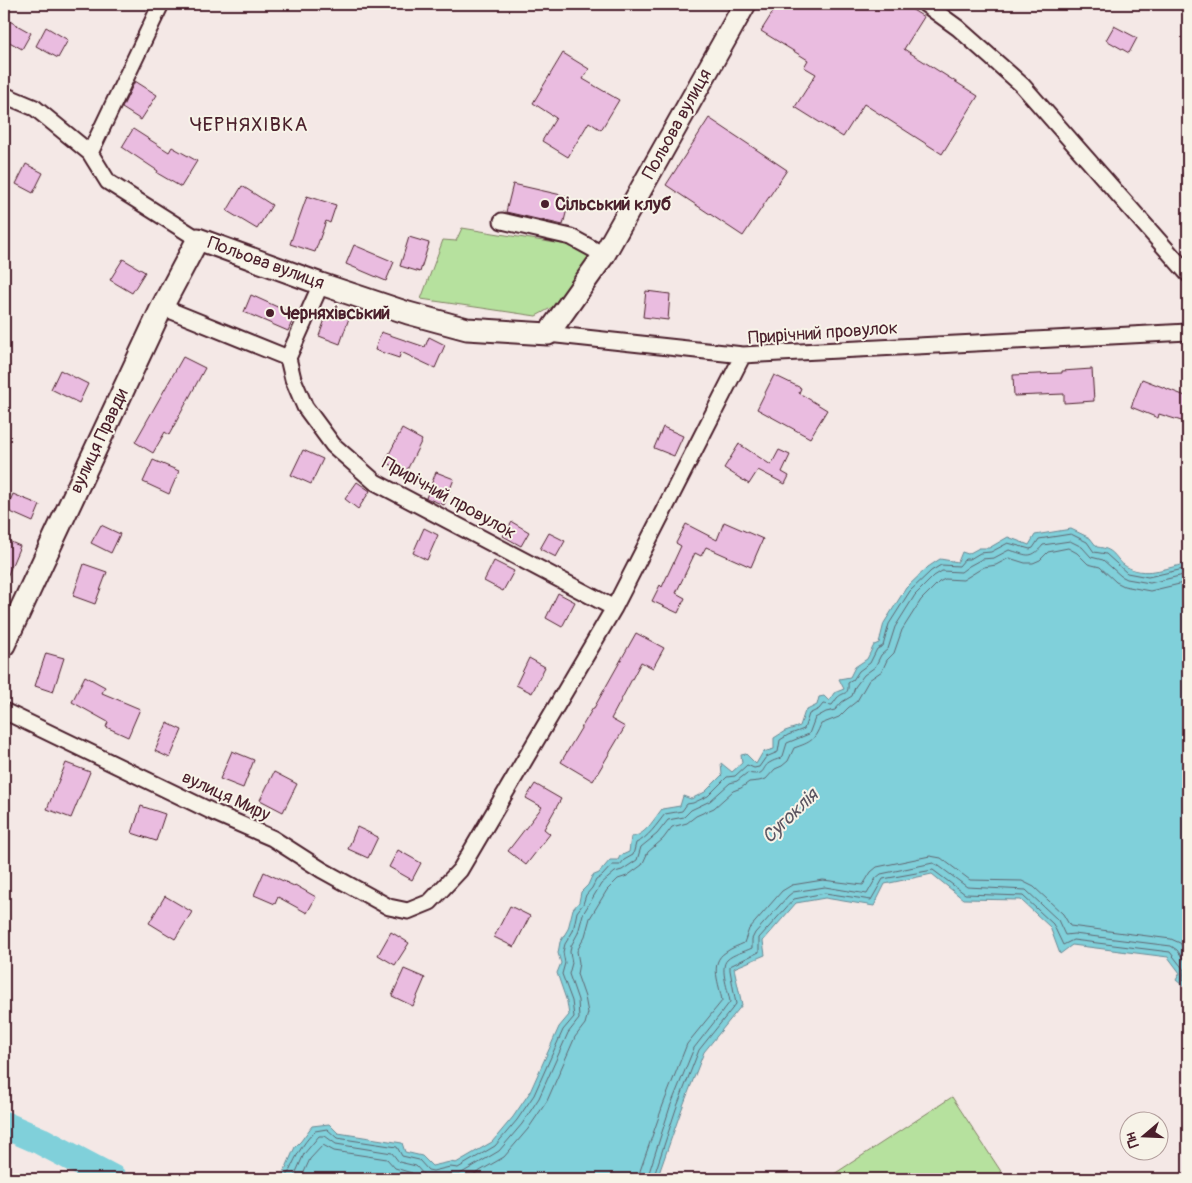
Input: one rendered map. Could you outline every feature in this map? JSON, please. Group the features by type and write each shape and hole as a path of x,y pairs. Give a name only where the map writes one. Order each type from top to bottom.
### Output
{"street":[{"path":"90,153 162,4"},
{"name":"Польова вулиця","path":"4,95 34,108 90,153 108,182 198,239 321,284 408,313 467,328 548,334 604,255 745,4"},
{"path":"925,4 958,28 1022,85 1188,274"},
{"path":"502,221 572,236 604,255"},
{"name":"вулиця Правди","path":"4,645 162,307 198,239"},
{"path":"162,307 288,358 321,284"},
{"name":"Прирічний провулок","path":"430,902 460,870 614,608 743,355 1188,332"},
{"path":"548,334 743,355"},
{"name":"Прирічний провулок","path":"288,358 293,378 305,407 333,445 375,482 614,608"},
{"name":"вулиця Миру","path":"4,711 217,814 272,838 322,870 389,907 408,911 430,902"}],"green space":[{"path":"462,228 581,247 591,259 558,304 536,316 421,299 443,240 456,241"},
{"path":"952,1097 1006,1179 832,1179 831,1176"}],"water":[{"path":"1071,529 1090,538 1097,547 1109,550 1124,565 1136,571 1158,570 1188,563 1188,990 1176,980 1180,973 1168,957 1072,945 1060,954 1050,927 1021,900 963,899 932,874 885,884 874,906 825,898 796,903 763,941 765,955 734,968 742,1005 704,1052 657,1179 281,1179 295,1147 312,1126 329,1124 338,1133 402,1143 405,1152 422,1156 432,1166 450,1162 456,1163 492,1142 513,1117 530,1092 559,1027 569,1015 567,1002 557,973 561,963 558,953 560,942 568,929 573,909 579,902 581,892 588,885 592,876 599,873 610,860 618,860 620,856 629,852 631,837 641,834 662,809 680,806 683,796 691,799 705,792 722,775 721,763 732,772 742,763 741,755 746,754 756,764 763,752 774,749 774,738 785,731 800,726 805,711 817,705 819,697 824,696 829,701 834,693 844,689 839,679 850,677 855,667 867,659 874,645 879,643 884,623 906,588 928,567 940,559 958,562 962,552 968,554 979,548 989,548 1008,537 1029,545 1035,535"}],"building":[{"path":"778,4 903,4 924,17 904,49 978,96 942,154 864,104 843,137 795,107 816,74 804,67 808,60 761,31"},
{"path":"4,18 31,33 22,49 4,39"},
{"path":"1114,26 1137,38 1129,53 1106,40"},
{"path":"46,27 68,40 58,58 36,46"},
{"path":"563,53 589,69 583,79 619,100 601,130 589,122 568,157 542,141 556,118 533,103"},
{"path":"135,81 157,95 141,120 122,108"},
{"path":"709,118 787,170 743,236 666,185"},
{"path":"133,129 169,152 172,147 197,161 181,187 157,173 158,171 122,147"},
{"path":"26,164 43,173 33,193 16,184"},
{"path":"513,184 570,197 563,225 506,212"},
{"path":"242,186 272,205 257,229 227,211"},
{"path":"307,196 336,205 330,223 326,221 315,252 290,244"},
{"path":"409,237 429,243 420,272 400,266"},
{"path":"354,245 394,262 386,281 346,264"},
{"path":"123,259 145,272 132,293 110,280"},
{"path":"646,291 670,294 668,320 643,317"},
{"name":"Черняхівський","path":"251,295 295,315 288,331 244,312"},
{"path":"328,311 349,318 340,344 319,336"},
{"path":"381,332 425,347 429,337 445,345 435,368 401,352 399,358 375,350"},
{"path":"183,357 205,368 169,435 165,432 153,453 135,442"},
{"path":"1092,369 1094,401 1064,403 1064,394 1014,396 1013,375 1062,373 1062,371"},
{"path":"60,370 88,384 79,403 51,389"},
{"path":"774,375 801,388 799,393 827,410 810,438 757,409"},
{"path":"1142,379 1188,397 1188,423 1159,414 1158,418 1131,407"},
{"path":"663,427 683,436 674,456 654,448"},
{"path":"402,429 422,440 406,472 385,462"},
{"path":"739,444 771,465 779,450 790,455 782,472 789,476 785,484 758,470 749,484 724,468"},
{"path":"303,450 323,459 311,484 291,475"},
{"path":"153,460 179,471 169,494 143,482"},
{"path":"436,472 454,479 444,505 426,498"},
{"path":"357,482 370,491 358,509 345,499"},
{"path":"13,494 40,505 33,522 6,510"},
{"path":"512,522 529,532 521,546 503,536"},
{"path":"724,522 763,539 751,567 706,547 701,556 695,553 676,593 685,598 678,613 652,601 660,585 662,587 681,546 676,543 686,524 717,540"},
{"path":"101,525 120,534 111,553 91,543"},
{"path":"424,528 438,535 427,560 413,553"},
{"path":"549,533 565,541 556,557 540,549"},
{"path":"4,539 20,546 4,584"},
{"path":"494,561 514,571 503,591 484,581"},
{"path":"84,564 107,572 95,604 73,596"},
{"path":"558,593 575,602 562,627 546,618"},
{"path":"636,633 664,648 653,668 641,662 611,719 625,727 593,781 561,762"},
{"path":"46,653 64,658 53,692 35,686"},
{"path":"529,658 545,667 532,693 516,685"},
{"path":"85,676 105,687 102,693 140,709 128,737 106,727 108,722 72,702"},
{"path":"167,723 182,730 170,758 155,751"},
{"path":"232,751 254,760 243,788 220,779"},
{"path":"66,763 90,772 71,818 47,809"},
{"path":"274,772 297,784 283,812 260,800"},
{"path":"535,784 561,799 544,829 550,834 526,865 508,851 542,807 526,798"},
{"path":"141,806 165,814 156,841 132,833"},
{"path":"357,827 378,837 368,858 348,849"},
{"path":"398,850 421,863 412,880 389,867"},
{"path":"264,872 295,885 316,897 307,913 278,897 275,904 254,895"},
{"path":"165,896 192,912 175,939 149,923"},
{"path":"510,906 530,916 514,947 494,937"},
{"path":"391,932 409,943 395,965 378,955"},
{"path":"404,969 425,978 413,1006 392,996"}],"waterway":[{"name":"Сугоклія","path":"4,1125 41,1141 113,1179"}],"place":[{"name":"Сільський клуб","path":"545,204"},
{"name":"Черняхівський","path":"270,313"}],"district":[{"name":"ЧЕРНЯХІВКА","path":"249,124"}]}
